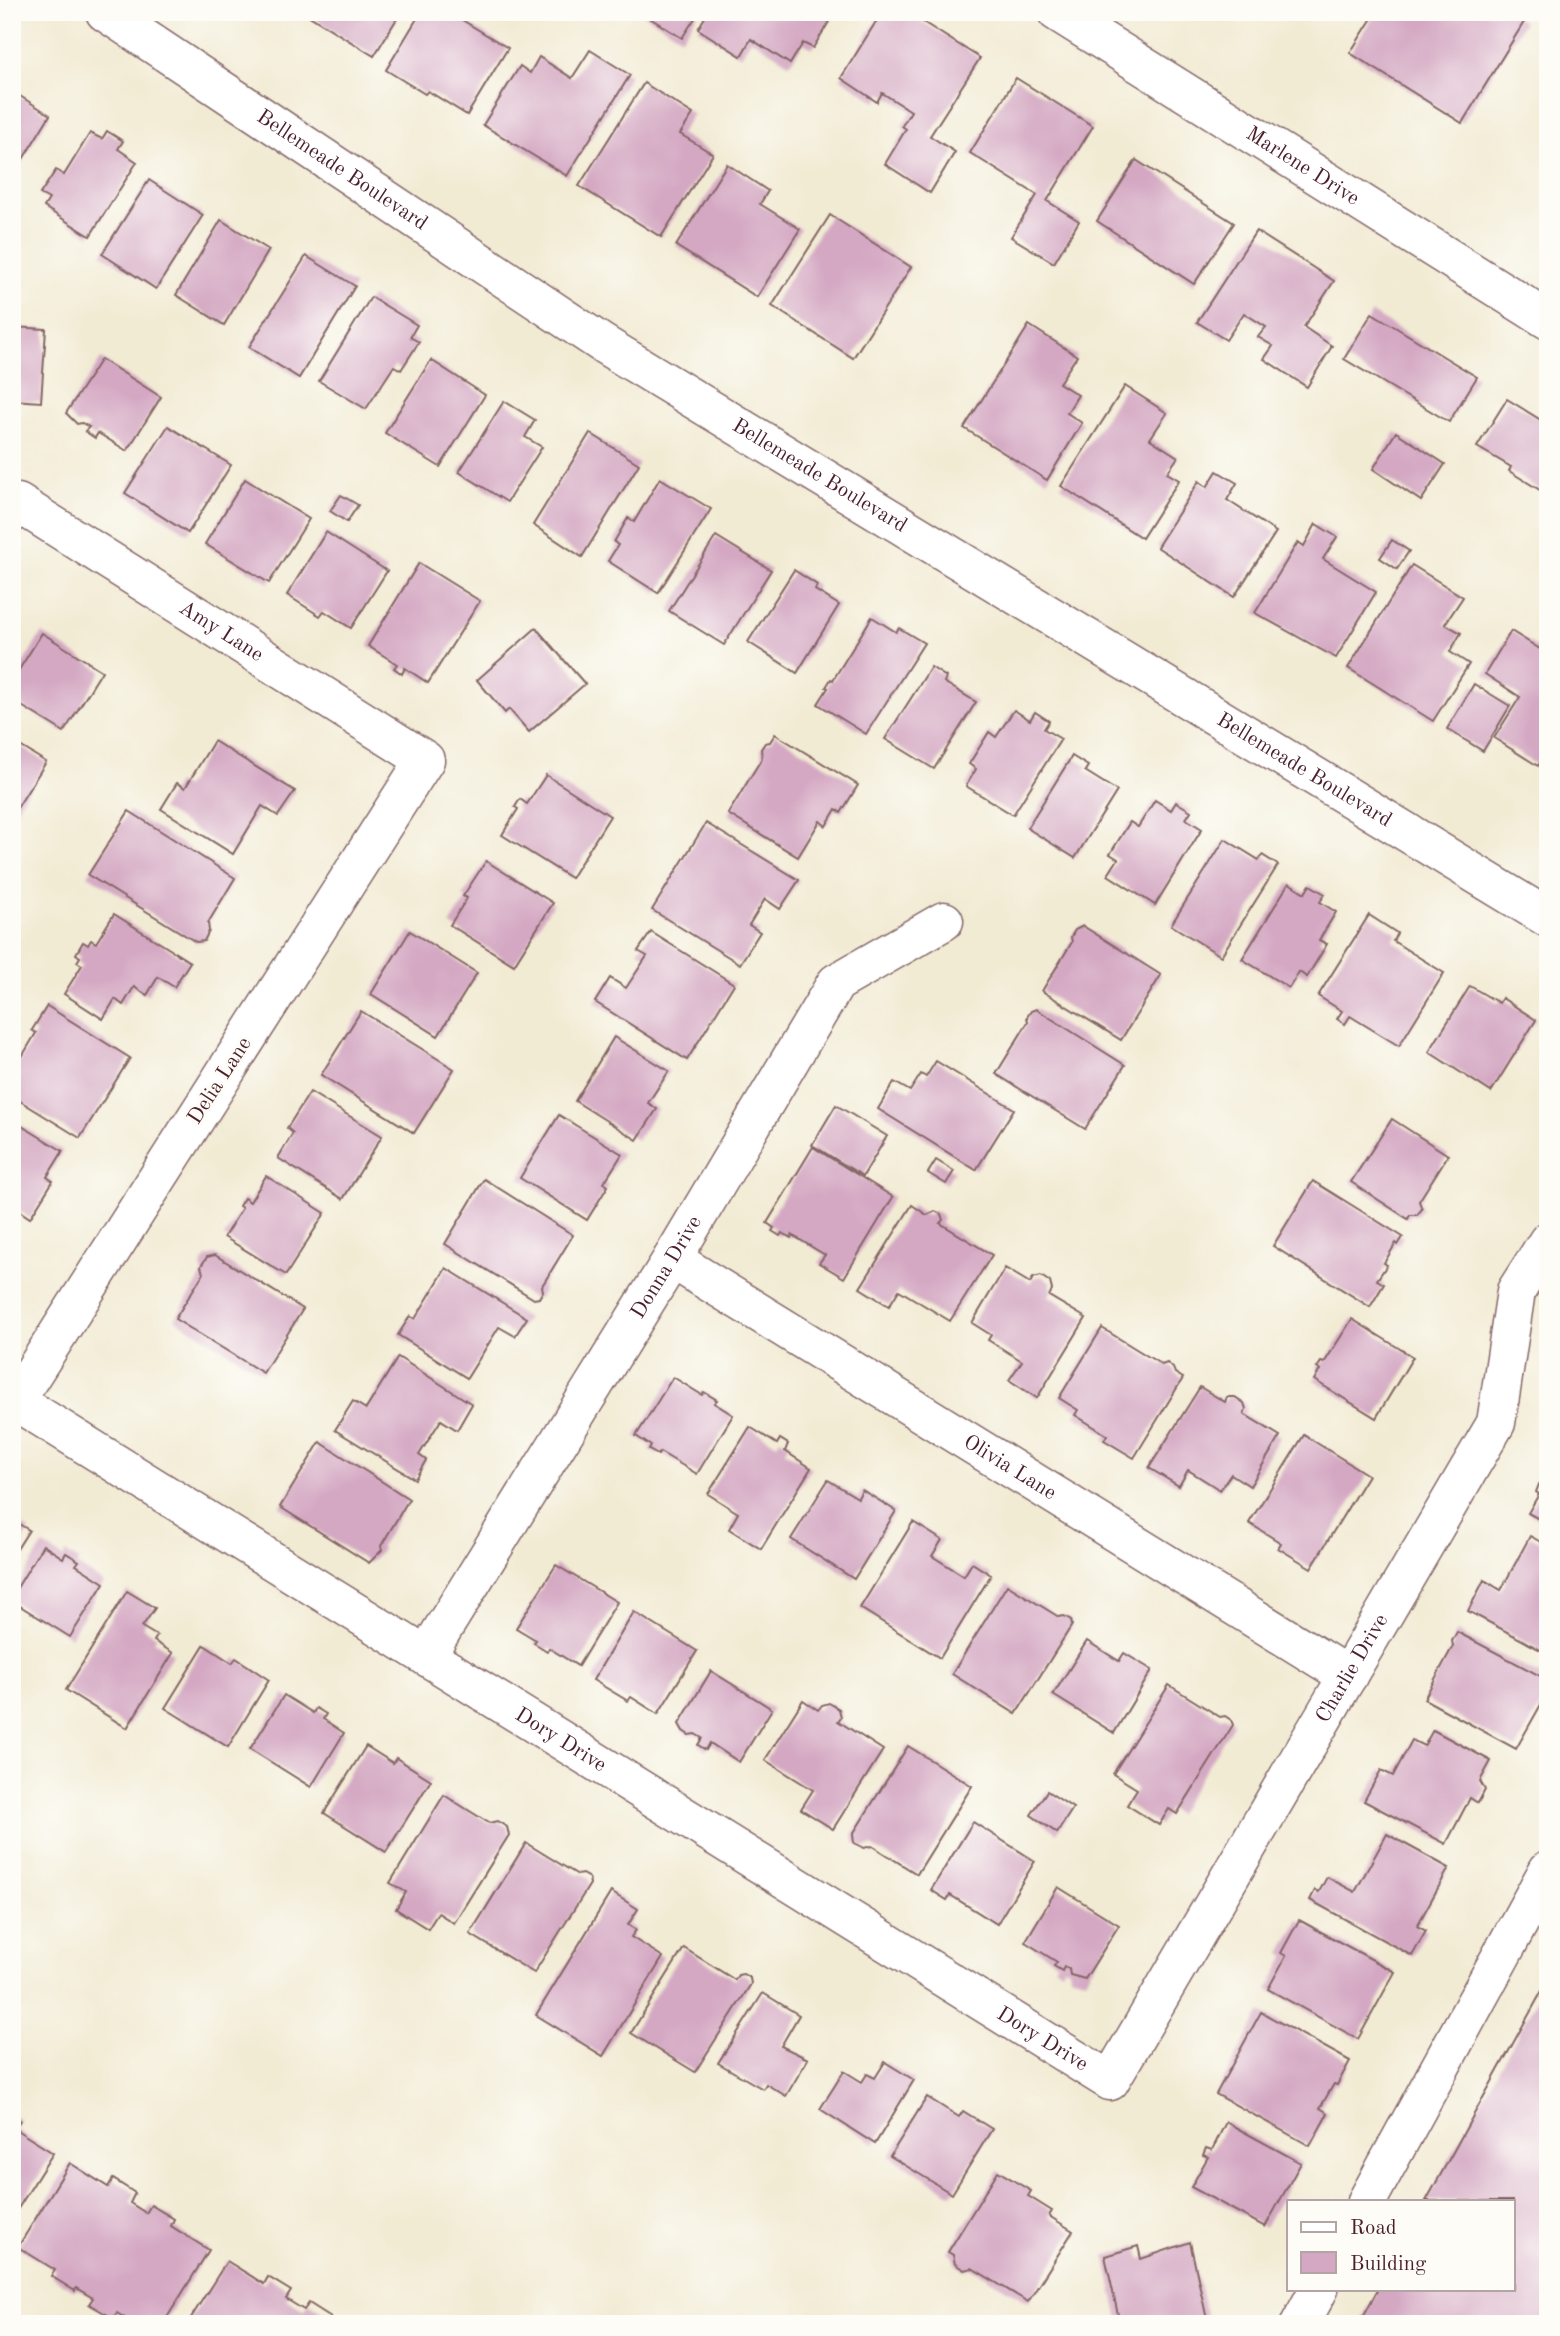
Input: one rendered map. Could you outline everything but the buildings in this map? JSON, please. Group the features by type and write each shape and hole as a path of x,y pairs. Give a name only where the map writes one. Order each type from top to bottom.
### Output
{"street":[{"name":"Bellemeade Boulevard","path":"105,12 603,344 1548,918"},
{"name":"Marlene Drive","path":"1057,12 1548,320"},
{"name":"Amy Lane","path":"15,508 425,760"},
{"name":"Delia Lane","path":"14,1400 425,760"},
{"name":"Donna Drive","path":"426,1656 672,1259 836,983 944,921"},
{"name":"Charlie Drive","path":"1110,2081 1496,1423 1516,1291 1548,1241"},
{"name":"Olivia Lane","path":"672,1259 1348,1676"},
{"name":"Dory Drive","path":"14,1400 1110,2081"},
{"path":"1368,2200 1548,1870"},
{"path":"1300,2324 1318,2290"}]}
